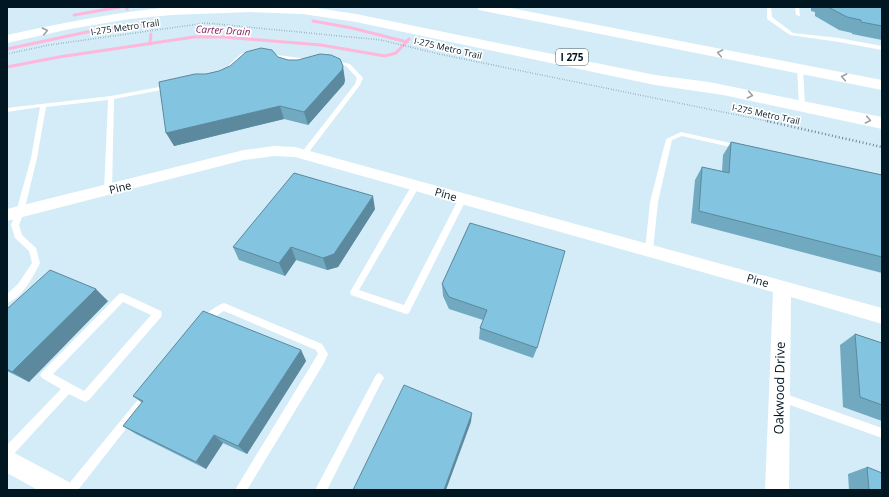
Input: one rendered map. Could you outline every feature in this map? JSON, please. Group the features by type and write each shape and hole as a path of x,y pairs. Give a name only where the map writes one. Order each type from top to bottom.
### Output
{"highway":[{"name":"I 275","path":"342,7 882,123"},
{"path":"484,7 882,85"},
{"path":"526,7 669,38 694,48"},
{"path":"7,39 70,25 130,15 172,11 236,8 303,10 356,18 655,80 723,90"}],"street":[{"name":"Pine","path":"13,214 261,152 286,151 304,154 463,198 882,316"},
{"name":"Oakwood Drive","path":"777,490 782,287"},
{"path":"7,460 61,490"}],"lane":[{"path":"769,7 769,18 792,34 839,40 882,48"},
{"path":"797,7 798,15"},
{"path":"227,70 242,55 316,61"},
{"path":"304,154 358,84 360,78 348,65 324,62"},
{"path":"800,68 802,106"},
{"path":"7,110 111,98 180,85"},
{"path":"108,190 111,98"},
{"path":"7,299 21,287 36,263 33,250 18,236 13,214 34,158 43,105"},
{"path":"649,250 654,202 669,139 681,134 750,149"},
{"path":"416,185 354,292 406,310 463,198"},
{"path":"122,297 158,314 86,397 68,388 46,375 122,297"},
{"path":"200,329 217,310 224,307 319,347 323,354 321,360 241,490"},
{"path":"321,490 379,378"},
{"path":"71,490 155,385"},
{"path":"7,453 68,388"},
{"path":"779,396 882,433"}],"path":[{"name":"I-275 Metro Trail","path":"7,54 49,45 206,24 347,36 395,43 439,54 810,130 882,147"}],"building":[{"path":"828,7 882,7 882,26 861,22 861,20 847,17"},
{"path":"261,48 272,50 278,57 288,60 298,60 320,54 331,55 340,59 343,66 342,70 304,112 280,106 166,133 159,82 195,74 206,74 219,71 230,66 246,52"},
{"path":"731,142 882,175 882,257 699,211 702,167 729,173"},
{"path":"294,173 373,196 334,254 323,258 291,247 279,263 233,247"},
{"path":"470,223 565,251 537,348 480,328 487,310 449,297 442,284"},
{"path":"50,270 96,289 12,372 7,369 7,309"},
{"path":"203,311 301,350 238,446 214,435 196,462 123,426 143,401 133,396"},
{"path":"855,334 882,343 882,405 860,397"},
{"path":"404,385 472,413 444,490 353,490"},
{"path":"867,467 882,473 882,490 869,490"}],"waterway":[{"path":"74,15 120,7"},
{"path":"313,21 352,28 406,42"},
{"path":"7,49 87,32 151,22 152,28"},
{"path":"150,43 151,34"},
{"name":"Carter Drain","path":"7,67 59,57 194,37 223,37 321,45 385,56 396,53 406,42"}]}
